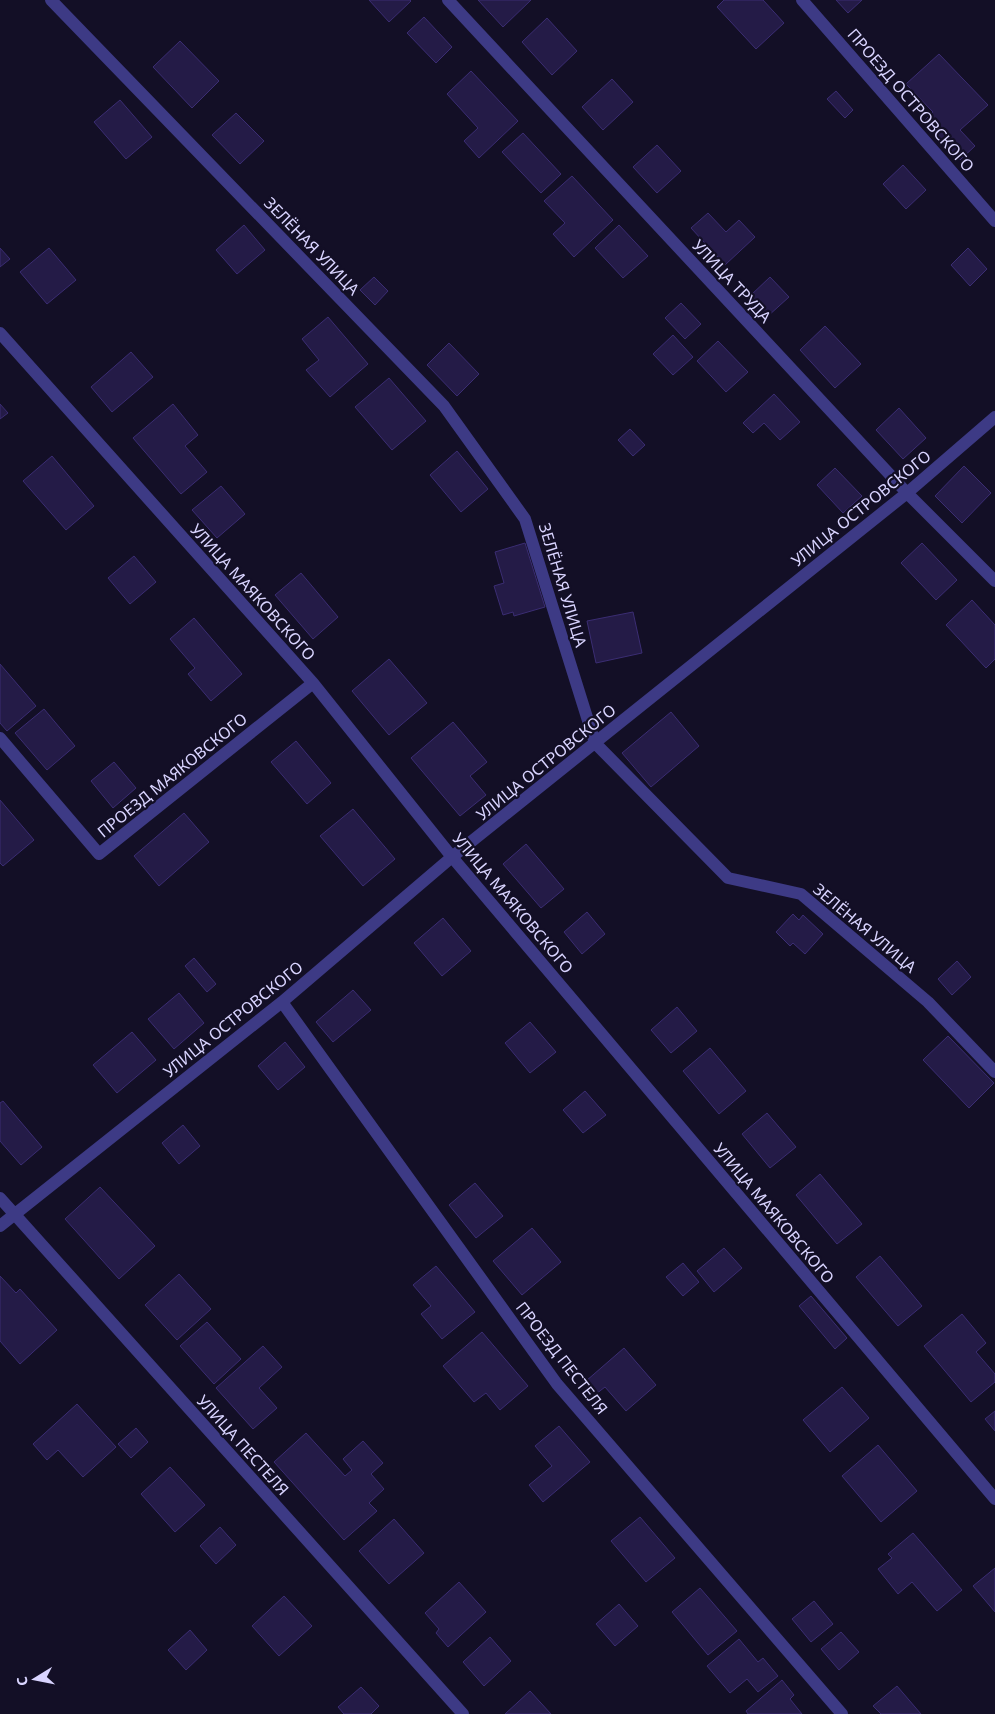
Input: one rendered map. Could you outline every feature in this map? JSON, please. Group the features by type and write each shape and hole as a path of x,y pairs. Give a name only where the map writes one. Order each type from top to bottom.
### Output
{"street":[{"name":"ЗЕЛЁНАЯ УЛИЦА","path":"51,0 450,414 525,518 595,743 728,878 801,894 928,1002 995,1072"},
{"name":"УЛИЦА ТРУДА","path":"448,0 907,494 995,582"},
{"name":"ПРОЕЗД ОСТРОВСКОГО","path":"802,0 995,221"},
{"name":"УЛИЦА МАЯКОВСКОГО","path":"0,333 314,683 452,857 995,1499"},
{"name":"УЛИЦА ОСТРОВСКОГО","path":"0,1226 282,1002 452,857 907,494 995,417"},
{"name":"ПРОЕЗД МАЯКОВСКОГО","path":"0,738 99,854 314,683"},
{"name":"ПРОЕЗД ПЕСТЕЛЯ","path":"282,1002 557,1384 842,1714"},
{"name":"УЛИЦА ПЕСТЕЛЯ","path":"0,1198 463,1714"}],"building":[{"path":"369,0 410,0 411,1 389,22"},
{"path":"478,0 531,0 503,27"},
{"path":"724,0 763,0 784,23 756,49 717,7"},
{"path":"836,0 862,0 848,13"},
{"path":"424,17 452,47 436,63 407,33"},
{"path":"547,18 577,51 552,75 522,42"},
{"path":"180,41 219,81 192,108 153,67"},
{"path":"939,54 988,105 960,130 975,146 960,160 924,121 933,112 906,84"},
{"path":"471,71 518,121 479,158 464,141 478,128 447,94"},
{"path":"612,79 633,102 603,130 582,107"},
{"path":"836,91 853,110 845,118 827,99"},
{"path":"120,100 152,137 126,159 94,122"},
{"path":"236,113 264,141 240,164 212,135"},
{"path":"523,133 561,174 541,193 502,152"},
{"path":"657,145 681,171 657,193 633,167"},
{"path":"903,165 926,190 906,209 883,184"},
{"path":"572,176 613,220 574,257 553,234 565,223 544,201"},
{"path":"708,213 726,232 739,220 755,237 725,265 691,228"},
{"path":"244,225 265,250 237,274 216,250"},
{"path":"619,225 648,256 623,278 595,248"},
{"path":"0,248 10,259 0,267"},
{"path":"49,248 76,280 47,304 20,272"},
{"path":"968,248 987,269 970,286 951,265"},
{"path":"374,277 388,291 375,305 360,290"},
{"path":"770,277 789,297 768,316 750,296"},
{"path":"681,303 701,324 685,339 665,318"},
{"path":"328,317 368,364 330,397 306,370 319,360 302,339"},
{"path":"825,326 861,364 835,388 800,350"},
{"path":"673,335 693,357 673,375 653,354"},
{"path":"718,341 748,372 726,392 697,361"},
{"path":"449,343 479,374 457,396 427,365"},
{"path":"131,352 153,377 112,412 91,387"},
{"path":"389,378 426,421 392,450 355,407"},
{"path":"774,394 800,422 780,440 764,423 753,433 743,423"},
{"path":"0,404 8,413 0,419"},
{"path":"173,404 198,435 185,446 207,472 181,494 133,438"},
{"path":"899,408 926,438 903,459 876,430"},
{"path":"630,429 645,445 633,456 618,440"},
{"path":"457,451 488,489 461,512 430,475"},
{"path":"52,456 94,506 66,530 23,481"},
{"path":"964,466 991,493 962,523 935,496"},
{"path":"835,468 862,496 843,513 817,485"},
{"path":"221,486 245,514 217,538 192,510"},
{"path":"525,543 545,607 514,616 513,612 503,615 494,586 504,583 495,552"},
{"path":"922,543 957,580 936,600 901,563"},
{"path":"134,556 156,582 130,604 108,578"},
{"path":"301,573 338,617 313,639 275,595"},
{"path":"972,600 995,625 995,659 986,668 946,625"},
{"path":"633,612 642,653 596,663 587,621"},
{"path":"194,618 242,674 211,701 188,674 195,668 170,639"},
{"path":"389,659 427,703 389,735 352,691"},
{"path":"0,664 36,706 7,731 0,723"},
{"path":"44,709 75,746 47,770 15,733"},
{"path":"671,712 699,746 651,787 622,753"},
{"path":"453,722 487,762 470,776 486,795 460,816 411,758"},
{"path":"296,741 331,783 307,804 271,762"},
{"path":"114,762 136,788 113,808 91,781"},
{"path":"0,800 34,840 3,866 0,863"},
{"path":"353,809 395,859 363,886 320,836"},
{"path":"184,813 209,842 159,886 134,856"},
{"path":"526,844 564,889 541,908 503,864"},
{"path":"587,912 605,934 582,954 564,932"},
{"path":"793,914 799,920 803,915 823,934 805,954 793,943 790,946 776,932"},
{"path":"443,918 471,951 442,976 414,943"},
{"path":"194,958 216,984 207,992 185,966"},
{"path":"957,961 971,977 952,995 938,979"},
{"path":"353,990 371,1010 333,1042 316,1022"},
{"path":"179,993 204,1023 174,1049 148,1019"},
{"path":"677,1007 697,1031 671,1053 651,1030"},
{"path":"530,1022 556,1052 530,1073 505,1043"},
{"path":"132,1032 156,1060 117,1093 93,1065"},
{"path":"948,1036 994,1083 969,1108 923,1060"},
{"path":"285,1042 305,1067 278,1090 258,1066"},
{"path":"710,1048 746,1091 719,1114 683,1071"},
{"path":"585,1091 606,1115 583,1133 563,1110"},
{"path":"3,1101 42,1147 21,1165 0,1141 0,1103"},
{"path":"767,1113 796,1147 770,1168 742,1134"},
{"path":"183,1125 200,1146 179,1164 162,1143"},
{"path":"820,1174 862,1224 837,1244 796,1195"},
{"path":"475,1183 503,1216 476,1238 449,1205"},
{"path":"100,1187 155,1246 119,1279 65,1219"},
{"path":"532,1228 561,1262 522,1295 493,1261"},
{"path":"724,1248 742,1268 714,1292 697,1271"},
{"path":"880,1256 922,1306 898,1326 856,1277"},
{"path":"683,1263 699,1282 683,1296 666,1277"},
{"path":"436,1266 475,1312 442,1339 421,1314 431,1306 413,1285"},
{"path":"179,1274 211,1309 177,1340 145,1305"},
{"path":"0,1276 16,1293 20,1289 57,1330 20,1364 0,1341"},
{"path":"811,1296 847,1338 835,1349 799,1306"},
{"path":"962,1314 986,1343 976,1352 995,1374 995,1382 971,1402 924,1346"},
{"path":"207,1322 241,1359 214,1384 180,1346"},
{"path":"482,1332 528,1386 500,1410 486,1393 474,1402 443,1366"},
{"path":"263,1346 282,1367 259,1388 277,1408 253,1429 216,1388"},
{"path":"624,1348 656,1385 626,1411 605,1387 596,1394 586,1381"},
{"path":"842,1387 869,1418 830,1452 803,1420"},
{"path":"77,1404 116,1447 83,1477 58,1450 47,1460 33,1444"},
{"path":"995,1411 995,1431 985,1419"},
{"path":"559,1426 590,1462 543,1502 529,1485 552,1466 535,1446"},
{"path":"136,1428 148,1442 131,1458 118,1444"},
{"path":"306,1433 345,1476 352,1470 343,1459 363,1441 383,1463 371,1474 384,1489 369,1503 377,1511 344,1540 274,1462"},
{"path":"878,1445 917,1491 881,1522 842,1476"},
{"path":"170,1467 205,1505 175,1532 141,1494"},
{"path":"640,1517 675,1558 646,1582 611,1541"},
{"path":"394,1519 424,1553 389,1584 359,1551"},
{"path":"220,1527 236,1545 216,1564 200,1546"},
{"path":"913,1533 962,1590 937,1611 912,1582 898,1594 878,1569 892,1558 888,1554"},
{"path":"995,1568 995,1612 973,1586"},
{"path":"459,1582 486,1612 448,1647 436,1633 439,1629 425,1613"},
{"path":"700,1588 737,1631 708,1655 672,1612"},
{"path":"284,1596 312,1626 279,1656 252,1626"},
{"path":"814,1601 833,1624 811,1642 792,1619"},
{"path":"619,1604 638,1626 615,1646 596,1624"},
{"path":"190,1630 207,1650 186,1670 168,1650"},
{"path":"841,1632 859,1652 839,1670 821,1649"},
{"path":"490,1637 511,1661 484,1686 463,1662"},
{"path":"739,1639 758,1662 763,1658 778,1676 758,1692 747,1679 730,1693 707,1666"},
{"path":"782,1680 794,1695 790,1699 802,1714 748,1714 746,1711"},
{"path":"897,1686 921,1714 881,1714 873,1706"},
{"path":"361,1687 379,1706 371,1714 344,1714 338,1707"},
{"path":"530,1691 551,1714 505,1714"}]}
